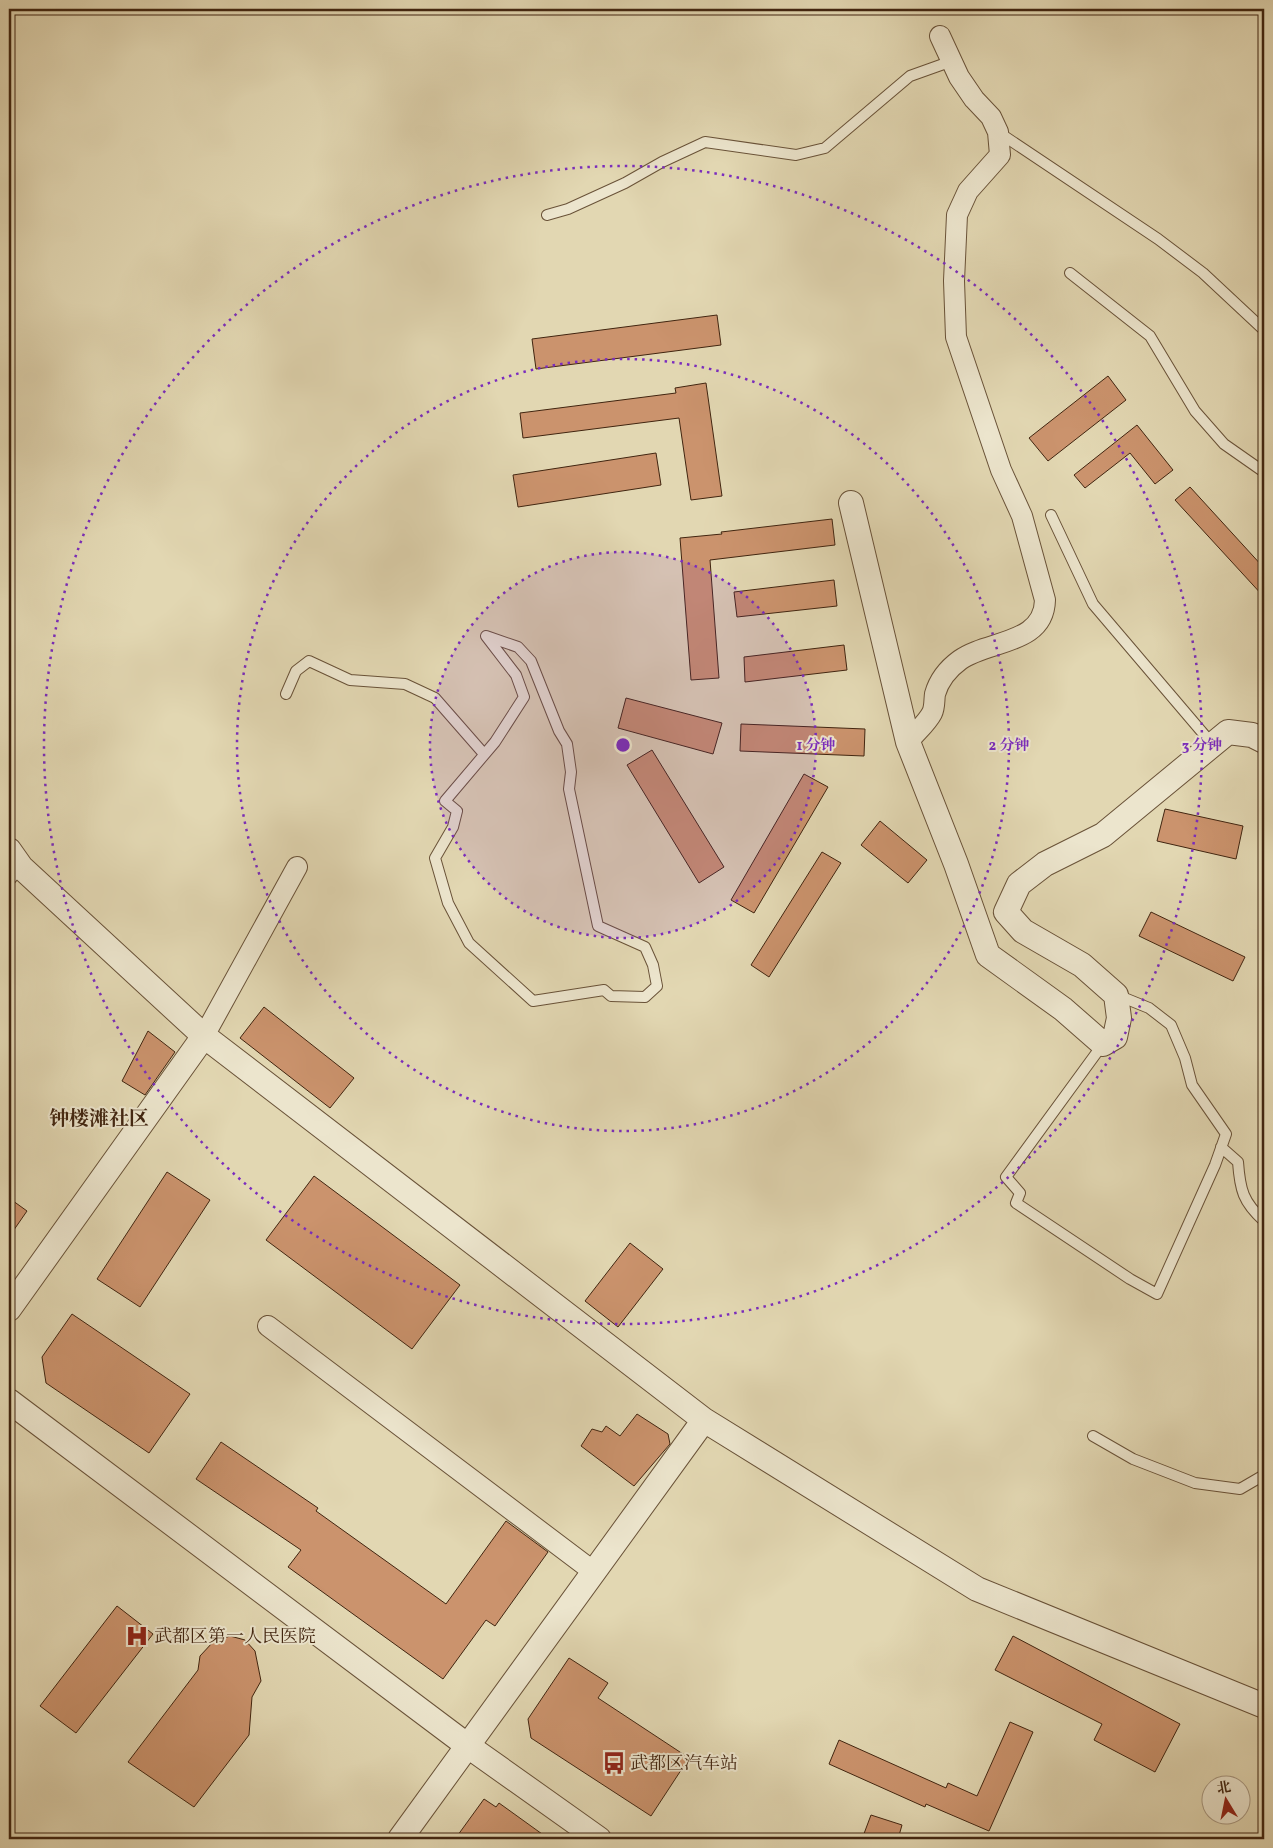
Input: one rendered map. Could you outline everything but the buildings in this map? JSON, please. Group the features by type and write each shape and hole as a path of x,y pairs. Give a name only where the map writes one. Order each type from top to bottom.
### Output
{"street":[{"path":"908,742 933,712 936,692 946,673 961,659 1028,632 1042,619 1044,610 1044,600 1022,516 1001,470 956,337 954,281 957,215 968,191 1000,155 998,132 991,117 974,99 959,77 940,36"},
{"path":"851,503 908,742 956,864 988,956 1063,1009 1103,1044 1115,1037 1119,1018 1116,995 1082,965 1023,931 1006,912 1019,884 1045,864 1103,835 1228,732 1252,735 1264,740"},
{"path":"13,866 204,1036 704,1420 978,1589 1264,1706"},
{"path":"9,1310 204,1036 297,866"},
{"path":"268,1326 594,1572"},
{"path":"9,1401 468,1746 599,1839"},
{"path":"400,1839 704,1420"}],"lane":[{"path":"547,215 625,183 662,162 705,142 796,155 826,148 910,76 952,61"},
{"path":"998,132 1158,239 1203,273 1264,330"},
{"path":"1070,273 1150,336 1195,411 1224,444 1264,472"},
{"path":"1051,515 1093,604 1213,745"},
{"path":"486,636 518,646 531,661 559,731 567,744 570,772 569,789 598,926 646,947 653,964 657,986 645,997 611,996 604,990 533,1002 469,943 448,903 435,858 453,827 457,811 445,801 484,754 524,697 516,675 486,636"},
{"path":"286,694 296,671 309,660 350,680 405,684 435,698 484,754"},
{"path":"1103,1044 1006,1178 1020,1193 1016,1203 1130,1279 1156,1294 1226,1134 1192,1085 1185,1058 1171,1025 1149,1008 1116,995"},
{"path":"1221,1147 1238,1162 1240,1187 1251,1209 1264,1221"},
{"path":"1093,1436 1133,1460 1195,1483 1240,1489 1264,1475"}],"place":[{"name":"武都区第一人民医院","path":"137,1636"},
{"name":"武都区汽车站","path":"614,1763"}],"district":[{"name":"钟楼滩社区","path":"99,1118"}]}
